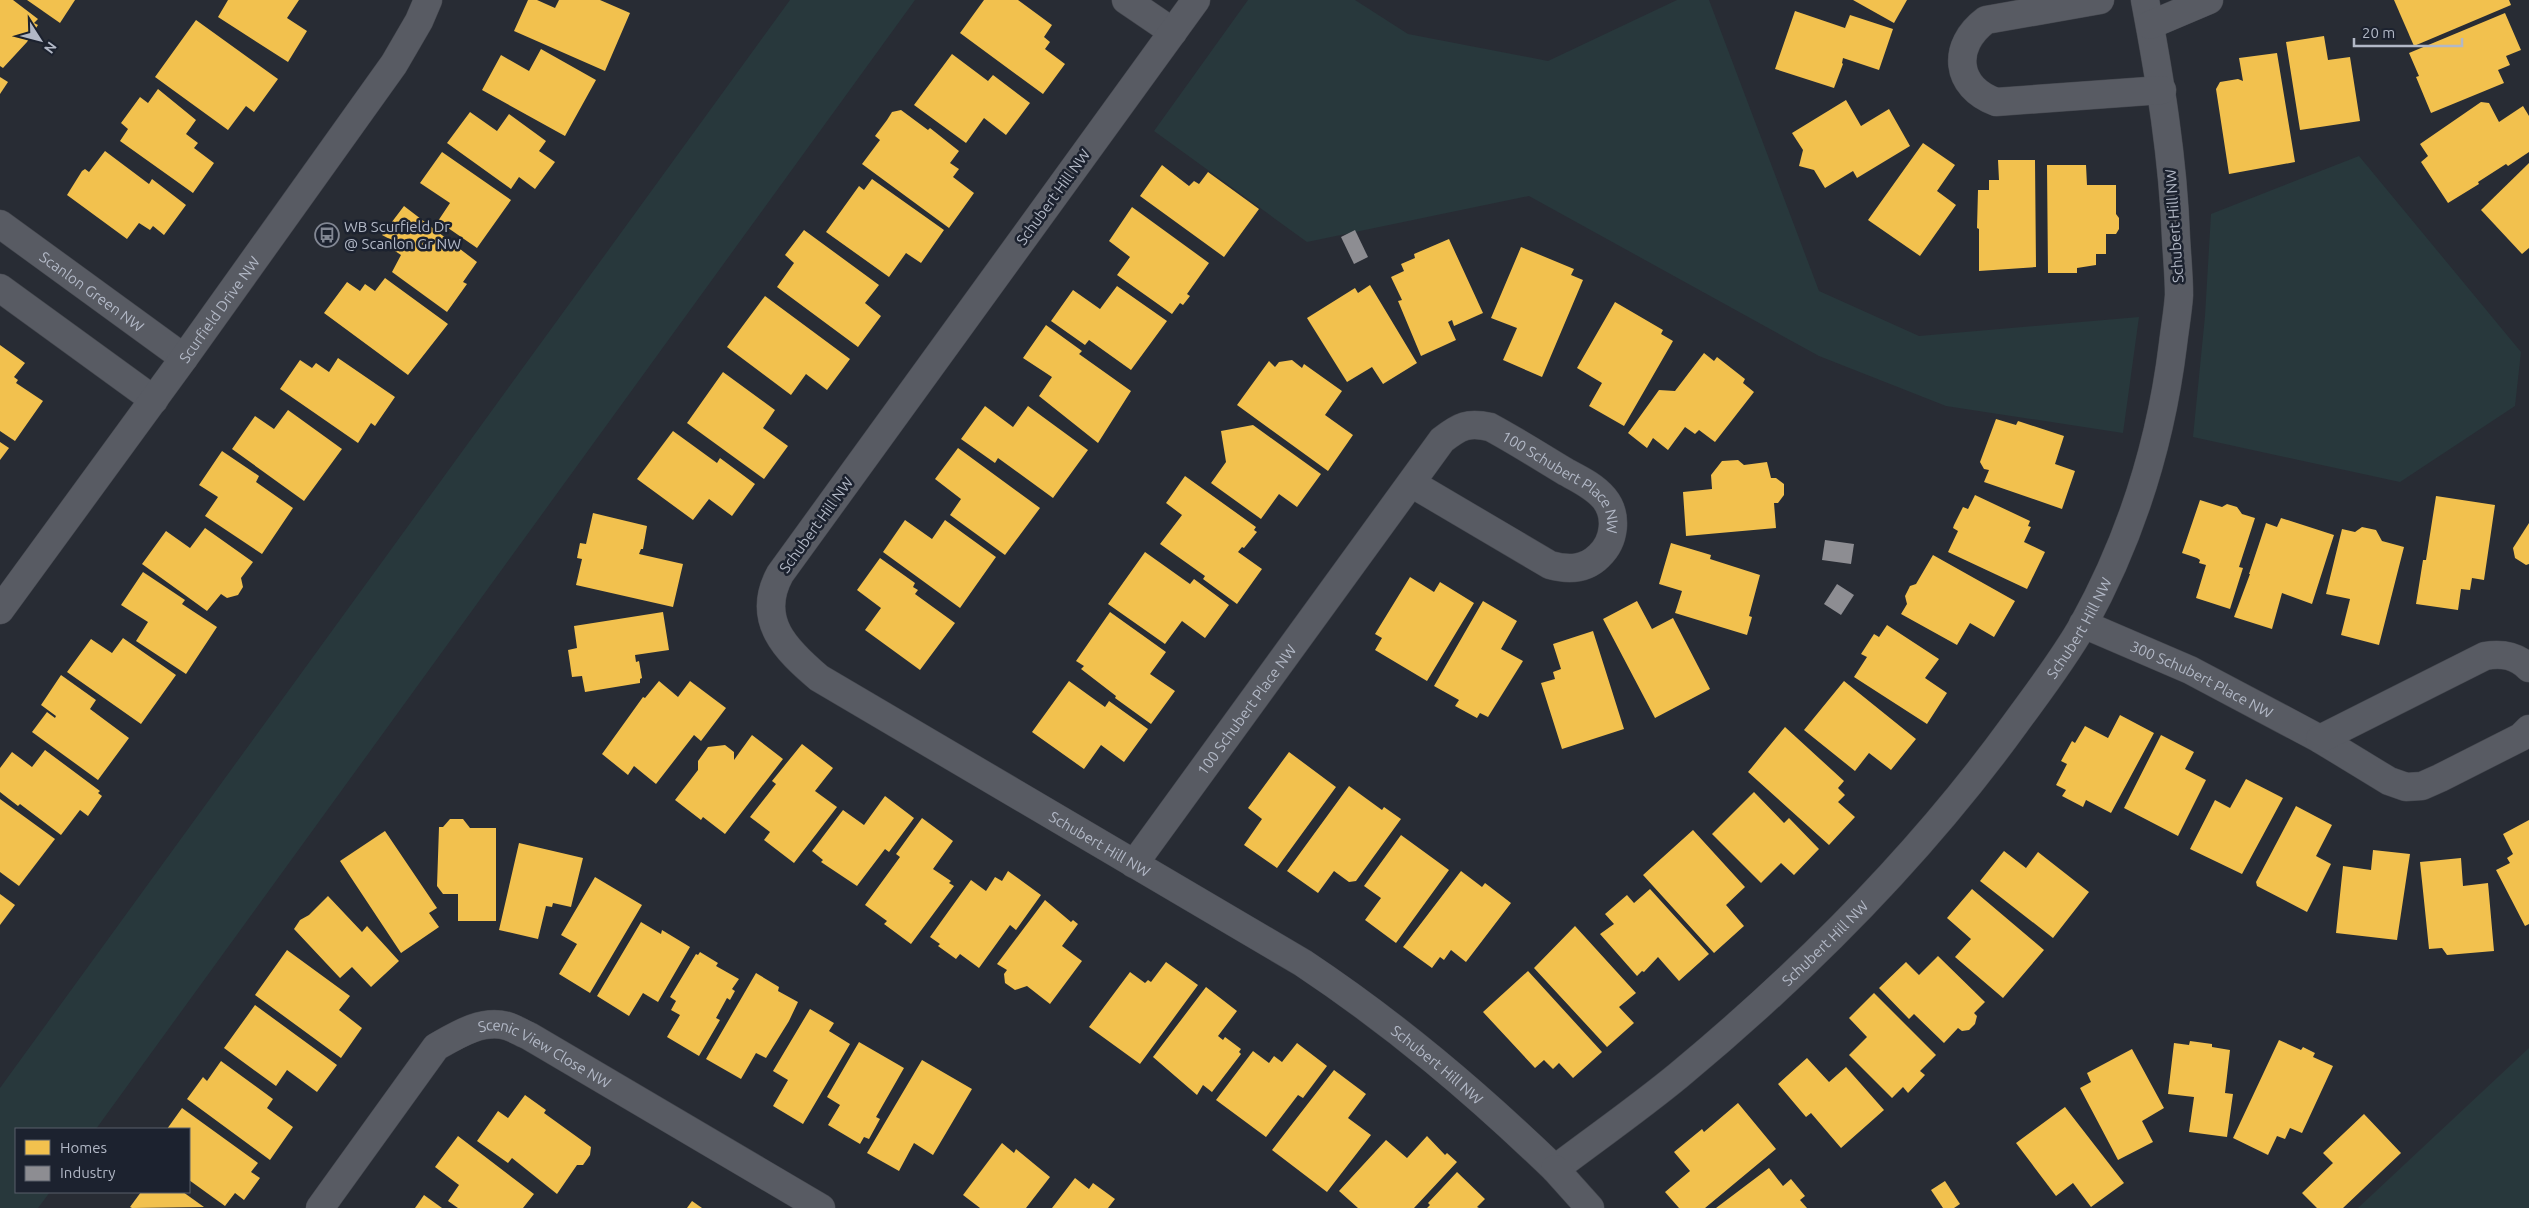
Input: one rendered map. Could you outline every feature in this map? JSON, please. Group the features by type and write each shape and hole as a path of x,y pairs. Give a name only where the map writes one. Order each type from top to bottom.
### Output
{"street":[{"name":"Scurfield Drive NW","path":"0,610 154,400 394,64 419,21 428,0"},
{"path":"1126,0 1174,32"},
{"name":"Schubert Hill NW","path":"1196,0 780,574 772,595 773,622 779,637 801,662 819,678 1303,963 1341,989 1410,1040 1486,1103 1555,1169 1676,1077 1755,1010 1843,925 1916,848 1990,759 2056,668 2083,624 2126,536 2147,473 2168,386 2179,295 2175,212 2162,90 2147,12"},
{"path":"2100,0 1986,20 1974,28 1966,39 1962,53 1962,67 1966,79 1974,90 1984,98 1996,102 2162,90"},
{"path":"2147,12 2209,0"},
{"name":"Scanlon Green NW","path":"0,224 184,358"},
{"path":"0,288 154,400"},
{"name":"100 Schubert Place NW","path":"1134,864 1411,482 1442,440 1458,427 1477,424 1490,426 1597,490 1611,511 1612,536 1608,547 1588,565 1576,569 1562,569 1550,565 1411,482"},
{"name":"300 Schubert Place NW","path":"2083,624 2190,670 2320,739 2388,781 2406,787 2422,786 2440,778 2521,737 2529,730"},
{"path":"2320,739 2485,656 2498,654 2511,656 2529,668"},
{"name":"Scenic View Close NW","path":"320,1208 436,1047 462,1032 482,1026 506,1026 529,1036 821,1208"},
{"path":"1555,1169 1590,1208"}],"shaded area":[{"path":"790,0 915,0 97,1128 15,1128 15,1193 49,1193 38,1208 0,1208 0,1088"},
{"path":"1248,0 1355,0 1408,34 1548,61 1677,0 1709,0 1819,291 1919,336 2139,317 2123,433 1946,406 1819,356 1529,196 1307,242 1154,131"},
{"path":"2359,156 2521,352 2515,406 2400,482 2193,437 2205,316 2211,214"},
{"path":"2529,1048 2529,1208 2358,1208"}],"building: Homes":[{"path":"0,0 13,0 38,19 34,23 38,25 27,42 3,68 0,66"},
{"path":"27,0 75,0 60,23"},
{"path":"228,0 299,0 287,18 307,31 288,62 218,17"},
{"path":"528,0 537,0 555,8 559,0 600,0 630,13 605,71 514,31"},
{"path":"984,0 1018,0 1052,25 1044,37 1050,42 1045,49 1065,64 1043,94 960,33"},
{"path":"1853,0 1907,0 1894,23"},
{"path":"2394,0 2509,0 2511,5 2414,46"},
{"path":"1795,11 1845,28 1850,15 1893,29 1879,70 1843,58 1843,64 1834,88 1775,69"},
{"path":"2505,13 2521,50 2506,56 2510,65 2498,70 2504,83 2431,113 2416,77 2419,76 2409,53"},
{"path":"196,20 278,79 254,112 246,106 228,130 155,77"},
{"path":"2324,36 2328,60 2350,57 2360,121 2300,130 2286,42"},
{"path":"541,49 596,80 565,136 482,90 501,55 529,71"},
{"path":"2277,53 2295,162 2229,174 2216,89 2220,82 2238,79 2243,81 2239,58"},
{"path":"952,54 988,81 993,75 1030,103 1006,135 984,118 966,143 914,105"},
{"path":"0,77 8,82 0,94"},
{"path":"158,89 196,120 186,134 198,143 194,148 214,163 193,193 120,141 128,129 121,123 140,97 148,103"},
{"path":"1846,100 1861,126 1889,109 1910,146 1857,178 1853,171 1825,188 1814,170 1799,166 1803,150 1792,133"},
{"path":"2481,102 2489,103 2499,122 2523,106 2529,116 2529,152 2508,166 2506,164 2478,182 2479,184 2448,203 2421,162 2428,156 2420,144"},
{"path":"901,110 928,130 930,128 959,151 950,163 959,169 953,177 974,193 949,228 862,164 880,140 875,136 892,112"},
{"path":"470,112 497,131 509,114 546,141 539,151 555,162 535,189 519,177 511,189 447,143"},
{"path":"1923,143 1955,165 1937,191 1956,205 1920,256 1868,220"},
{"path":"105,151 149,184 152,179 186,205 164,235 153,226 150,230 139,223 127,239 67,195 82,171 85,169 89,172"},
{"path":"442,152 511,200 477,248 438,221 450,203 420,183"},
{"path":"1998,160 2035,160 2036,267 1979,271 1978,190 1989,190 1989,180 1999,180"},
{"path":"2529,163 2529,248 2522,254 2481,210"},
{"path":"1162,165 1189,186 1194,181 1199,184 1208,172 1259,209 1224,257 1140,196"},
{"path":"2047,165 2086,165 2087,185 2116,185 2116,214 2119,218 2119,229 2116,234 2106,234 2106,254 2096,254 2096,265 2077,268 2077,273 2048,273"},
{"path":"872,179 944,230 921,263 906,253 889,277 826,232 859,186 864,190"},
{"path":"404,206 477,262 463,282 467,284 447,312 392,272 401,255 395,251 399,244 382,235"},
{"path":"1132,207 1209,263 1187,294 1190,296 1183,305 1180,303 1172,314 1117,275 1130,257 1109,241"},
{"path":"804,230 879,285 865,303 881,316 858,347 777,287 794,263 785,255"},
{"path":"1449,239 1483,313 1454,326 1452,320 1448,322 1456,340 1421,356 1398,301 1402,300 1391,277 1404,271 1401,264 1415,258 1414,254"},
{"path":"1521,247 1574,269 1571,275 1583,280 1542,377 1503,360 1517,328 1491,318"},
{"path":"385,278 448,324 408,375 324,313 347,282 360,291 365,284 375,291"},
{"path":"1370,285 1417,363 1383,384 1372,367 1347,382 1307,318 1355,288 1358,293"},
{"path":"1117,286 1167,321 1131,370 1089,340 1085,345 1051,321 1073,290 1100,309"},
{"path":"765,296 850,359 827,390 806,374 791,395 727,347"},
{"path":"1615,302 1663,330 1661,334 1673,341 1624,426 1589,406 1602,383 1577,368"},
{"path":"1046,325 1082,351 1079,354 1131,391 1098,443 1039,396 1052,377 1023,358"},
{"path":"0,345 25,363 14,377 18,380 16,383 43,401 15,441 0,431"},
{"path":"1704,353 1714,361 1717,357 1745,379 1743,383 1754,392 1715,442 1699,430 1695,434 1685,427 1668,450 1653,438 1647,448 1628,433 1659,390 1675,391"},
{"path":"338,358 395,397 375,426 371,423 358,443 280,389 300,360 312,368 316,363 329,372"},
{"path":"1292,360 1302,368 1304,364 1342,391 1325,415 1353,435 1328,471 1237,405 1269,361 1275,367 1279,362"},
{"path":"723,372 775,410 763,428 788,446 764,479 687,423"},
{"path":"985,406 1013,427 1028,406 1088,450 1053,498 998,458 995,463 961,439"},
{"path":"288,410 342,449 304,501 232,449 255,416 274,429"},
{"path":"1996,419 2016,425 2018,421 2064,436 2055,464 2075,471 2062,509 1984,482 1989,470 1984,469 1980,462"},
{"path":"1253,425 1321,474 1297,507 1279,494 1261,519 1211,483 1226,462 1221,431"},
{"path":"673,431 717,463 720,458 755,484 732,516 709,499 693,520 637,479"},
{"path":"0,442 9,448 0,460"},
{"path":"958,448 1040,508 1005,555 950,515 961,499 935,479"},
{"path":"222,451 259,476 256,482 293,508 262,554 205,516 218,497 199,485"},
{"path":"1738,460 1744,465 1767,462 1771,478 1776,478 1784,484 1784,495 1778,503 1774,503 1776,528 1686,536 1683,492 1712,489 1711,475 1722,461"},
{"path":"1185,476 1256,527 1254,530 1257,532 1244,548 1242,547 1238,552 1262,569 1237,604 1203,579 1205,576 1160,544 1182,515 1166,503"},
{"path":"1975,495 2030,521 2028,526 2031,527 2024,542 2045,552 2027,589 1948,552 1958,531 1953,528 1954,525 1963,507 1968,509"},
{"path":"2436,496 2495,505 2484,580 2472,578 2470,590 2461,589 2458,610 2416,604 2423,560 2426,560"},
{"path":"2200,500 2222,507 2227,504 2237,507 2242,514 2255,518 2239,567 2243,568 2230,609 2196,598 2206,565 2199,563 2200,560 2197,558 2182,553"},
{"path":"593,513 647,526 643,549 641,549 639,554 683,564 673,607 576,585 582,559 577,558 580,543 586,544"},
{"path":"2281,518 2334,535 2312,604 2282,593 2272,629 2234,617 2266,523 2277,527"},
{"path":"905,520 932,539 945,520 996,557 960,608 883,552"},
{"path":"2529,523 2529,564 2526,565 2515,558 2513,548"},
{"path":"2362,527 2376,530 2382,541 2404,547 2379,645 2341,635 2350,599 2326,594 2342,529 2355,532"},
{"path":"205,528 253,562 241,578 243,587 238,595 227,598 221,594 207,611 142,564 166,531 190,548"},
{"path":"1671,543 1711,555 1710,559 1760,575 1749,616 1752,617 1747,635 1675,613 1682,591 1659,584"},
{"path":"1145,552 1190,584 1194,579 1229,605 1205,638 1182,621 1165,644 1108,604"},
{"path":"1933,555 2015,601 1994,637 1970,623 1957,645 1901,614 1907,604 1905,596 1910,586 1916,584"},
{"path":"880,558 915,583 913,587 918,590 915,594 955,623 920,670 865,630 881,608 857,590"},
{"path":"143,572 185,600 182,604 217,627 186,674 136,641 148,622 121,605"},
{"path":"1410,577 1434,592 1440,582 1474,603 1427,681 1375,650 1382,638 1375,634"},
{"path":"1483,601 1517,621 1501,649 1523,661 1488,717 1480,713 1477,718 1455,706 1459,700 1434,686"},
{"path":"1637,601 1652,629 1673,618 1710,689 1655,718 1603,619"},
{"path":"663,612 669,650 635,655 636,662 639,661 642,678 640,683 585,692 582,676 572,677 568,650 577,648 574,626"},
{"path":"1110,612 1166,652 1150,674 1175,691 1151,724 1115,698 1116,696 1081,669 1084,666 1076,661"},
{"path":"1887,625 1939,659 1925,678 1947,693 1927,724 1854,677 1867,657 1861,654 1874,634 1879,637"},
{"path":"1593,631 1624,729 1562,749 1541,683 1555,679 1553,672 1561,669 1553,644"},
{"path":"123,638 176,675 141,724 67,672 91,639 112,653"},
{"path":"61,675 96,700 90,709 129,738 98,780 32,732 47,712 55,718 56,716 41,705"},
{"path":"659,681 678,697 690,681 726,708 701,741 694,735 656,784 634,766 628,775 602,754 643,697 645,698"},
{"path":"1069,681 1105,707 1109,701 1148,729 1124,762 1101,745 1084,769 1032,732"},
{"path":"1844,681 1916,739 1891,770 1869,753 1855,771 1804,730"},
{"path":"2120,715 2154,733 2111,813 2086,800 2083,807 2062,796 2066,790 2056,785 2067,764 2061,761 2072,741 2075,743 2085,726 2108,738"},
{"path":"1785,727 1844,781 1838,788 1845,795 1838,802 1855,817 1829,845 1748,772"},
{"path":"752,735 783,759 725,834 703,817 701,820 675,800 698,770 698,761 708,747 725,745 734,752 734,760"},
{"path":"2161,735 2194,752 2185,769 2206,780 2178,836 2124,808"},
{"path":"802,744 833,768 815,791 837,807 794,863 764,840 770,832 750,817 776,784 772,781"},
{"path":"45,750 100,791 98,793 102,796 88,816 80,810 61,835 20,804 18,806 0,792 0,768 12,752 32,767"},
{"path":"1289,752 1336,787 1277,868 1244,845 1262,819 1248,808"},
{"path":"2246,779 2283,798 2242,874 2190,849 2215,800 2230,808"},
{"path":"1349,786 1382,810 1384,807 1401,819 1356,881 1349,882 1334,871 1318,893 1287,871"},
{"path":"1754,792 1784,823 1789,818 1819,849 1794,875 1781,863 1761,883 1712,834"},
{"path":"885,796 914,818 889,852 885,849 857,886 821,862 823,860 812,851 843,810 864,825"},
{"path":"0,799 55,839 19,886 0,872"},
{"path":"2296,806 2332,825 2316,856 2331,864 2307,912 2257,886 2256,882"},
{"path":"922,818 953,841 933,869 951,881 949,883 954,886 911,944 884,924 887,921 865,905 900,857 896,854"},
{"path":"450,819 463,819 470,828 496,828 496,921 458,921 458,894 443,894 437,886 439,827 443,827"},
{"path":"2529,820 2529,924 2525,926 2496,870 2510,863 2507,858 2513,854 2503,834"},
{"path":"1693,830 1745,887 1726,905 1744,926 1714,953 1643,875"},
{"path":"385,831 437,908 429,913 439,927 401,953 340,861"},
{"path":"1401,835 1449,870 1396,943 1365,920 1381,898 1364,886"},
{"path":"519,843 583,858 571,907 553,903 552,907 546,906 538,939 499,930"},
{"path":"2373,850 2410,854 2397,940 2336,933 2343,866 2371,870"},
{"path":"2004,851 2026,868 2038,852 2089,892 2053,938 1980,881"},
{"path":"2461,858 2463,886 2488,883 2494,951 2447,955 2442,948 2429,949 2420,862"},
{"path":"1008,871 1041,895 1016,930 1010,925 979,968 960,954 956,959 938,946 940,944 930,937 971,880 986,891 995,877 1002,881"},
{"path":"1461,871 1482,887 1485,883 1511,903 1466,962 1451,950 1444,960 1440,957 1432,968 1403,947"},
{"path":"595,877 642,905 590,993 559,974 577,944 561,935"},
{"path":"1650,889 1709,954 1679,981 1658,957 1644,972 1642,971 1637,976 1600,934 1614,924 1605,914 1627,895 1634,903"},
{"path":"1972,889 2044,950 2003,998 1955,957 1971,939 1947,918"},
{"path":"0,894 15,905 0,925"},
{"path":"328,896 362,932 367,926 399,961 371,987 352,967 340,978 294,929 300,920 309,915"},
{"path":"1045,900 1071,922 1073,920 1078,924 1062,946 1082,961 1050,1004 1027,986 1015,990 1005,983 1004,974 1007,970 997,964"},
{"path":"641,922 661,934 662,930 690,947 658,1002 643,993 629,1016 597,996"},
{"path":"1575,926 1636,993 1619,1007 1634,1023 1607,1047 1534,968"},
{"path":"287,950 350,996 339,1010 362,1028 341,1058 255,995"},
{"path":"700,952 718,963 716,966 739,979 732,989 735,991 730,1000 727,998 716,1018 720,1020 699,1056 667,1037 680,1015 671,1010 676,1001 670,997 696,954 698,955"},
{"path":"1938,956 1985,1002 1974,1013 1977,1016 1975,1024 1969,1030 1962,1031 1958,1028 1944,1043 1914,1014 1909,1019 1879,988 1906,962 1919,975"},
{"path":"1166,962 1198,985 1140,1064 1089,1027 1130,972 1145,983 1148,980 1151,982"},
{"path":"1528,971 1602,1052 1573,1078 1559,1063 1553,1069 1544,1060 1535,1068 1483,1012"},
{"path":"756,973 779,987 778,991 798,1002 789,1021 766,1058 756,1053 741,1079 706,1059"},
{"path":"1206,987 1237,1011 1218,1036 1223,1040 1225,1037 1241,1049 1239,1052 1241,1054 1212,1092 1203,1085 1197,1095 1153,1057"},
{"path":"1874,993 1936,1055 1920,1071 1925,1075 1908,1093 1903,1087 1892,1098 1849,1055 1867,1037 1849,1018"},
{"path":"255,1005 337,1065 317,1092 287,1070 276,1086 224,1048"},
{"path":"810,1009 834,1023 829,1031 850,1044 803,1124 773,1106 788,1080 773,1071"},
{"path":"2279,1040 2301,1050 2303,1047 2315,1053 2313,1057 2333,1066 2302,1133 2290,1128 2285,1139 2277,1136 2268,1155 2233,1138"},
{"path":"2190,1041 2212,1044 2212,1047 2230,1050 2225,1093 2233,1094 2227,1137 2189,1132 2194,1097 2168,1094 2174,1043 2189,1045"},
{"path":"859,1042 904,1068 876,1117 880,1119 869,1139 864,1137 860,1144 828,1125 840,1105 827,1097"},
{"path":"1297,1043 1327,1066 1303,1098 1298,1095 1266,1137 1216,1100 1253,1051 1269,1063 1274,1056 1282,1062"},
{"path":"2132,1049 2164,1108 2142,1121 2153,1142 2118,1160 2080,1088 2091,1082 2087,1073"},
{"path":"1807,1058 1829,1082 1846,1067 1884,1110 1841,1148 1811,1113 1806,1117 1778,1084"},
{"path":"922,1060 972,1089 933,1155 914,1143 899,1171 867,1153"},
{"path":"221,1061 273,1099 267,1108 293,1127 270,1160 187,1099 203,1077 207,1081"},
{"path":"1334,1070 1366,1094 1348,1118 1371,1135 1327,1192 1272,1150"},
{"path":"525,1095 546,1110 544,1113 591,1147 590,1155 583,1165 577,1165 557,1194 512,1158 508,1163 477,1141 498,1111 508,1118"},
{"path":"1738,1103 1776,1149 1705,1208 1679,1208 1665,1192 1690,1171 1674,1152 1702,1129 1704,1132"},
{"path":"2065,1107 2124,1183 2091,1207 2073,1183 2056,1196 2016,1143"},
{"path":"182,1108 258,1163 251,1172 260,1178 244,1200 235,1193 225,1206 190,1181 190,1128 168,1128"},
{"path":"2364,1114 2401,1153 2343,1208 2317,1208 2302,1193 2333,1163 2323,1153"},
{"path":"458,1136 534,1194 523,1208 458,1208 448,1201 459,1185 435,1167"},
{"path":"1427,1136 1445,1155 1447,1153 1457,1162 1414,1208 1358,1208 1339,1191 1386,1140 1407,1158"},
{"path":"1002,1143 1014,1153 1016,1149 1050,1177 1026,1208 980,1208 963,1195"},
{"path":"1769,1168 1783,1186 1791,1179 1805,1196 1800,1200 1807,1208 1716,1208"},
{"path":"1457,1172 1485,1199 1477,1207 1479,1208 1427,1208 1430,1205 1428,1203"},
{"path":"1075,1178 1089,1189 1093,1183 1115,1199 1108,1208 1052,1208"},
{"path":"1945,1181 1960,1204 1954,1208 1943,1208 1931,1190"},
{"path":"140,1193 184,1193 204,1207 132,1208 130,1207"},
{"path":"424,1195 442,1208 415,1208"},
{"path":"692,1201 702,1208 687,1208"}],"building: Industry":[{"path":"1355,230 1368,257 1354,264 1341,237"},
{"path":"1825,540 1854,544 1851,564 1822,560"},
{"path":"1837,584 1854,595 1841,615 1824,604"}],"place":[{"name":"WB Scurfield Dr @ Scanlon Gr NW","path":"327,235"}]}
